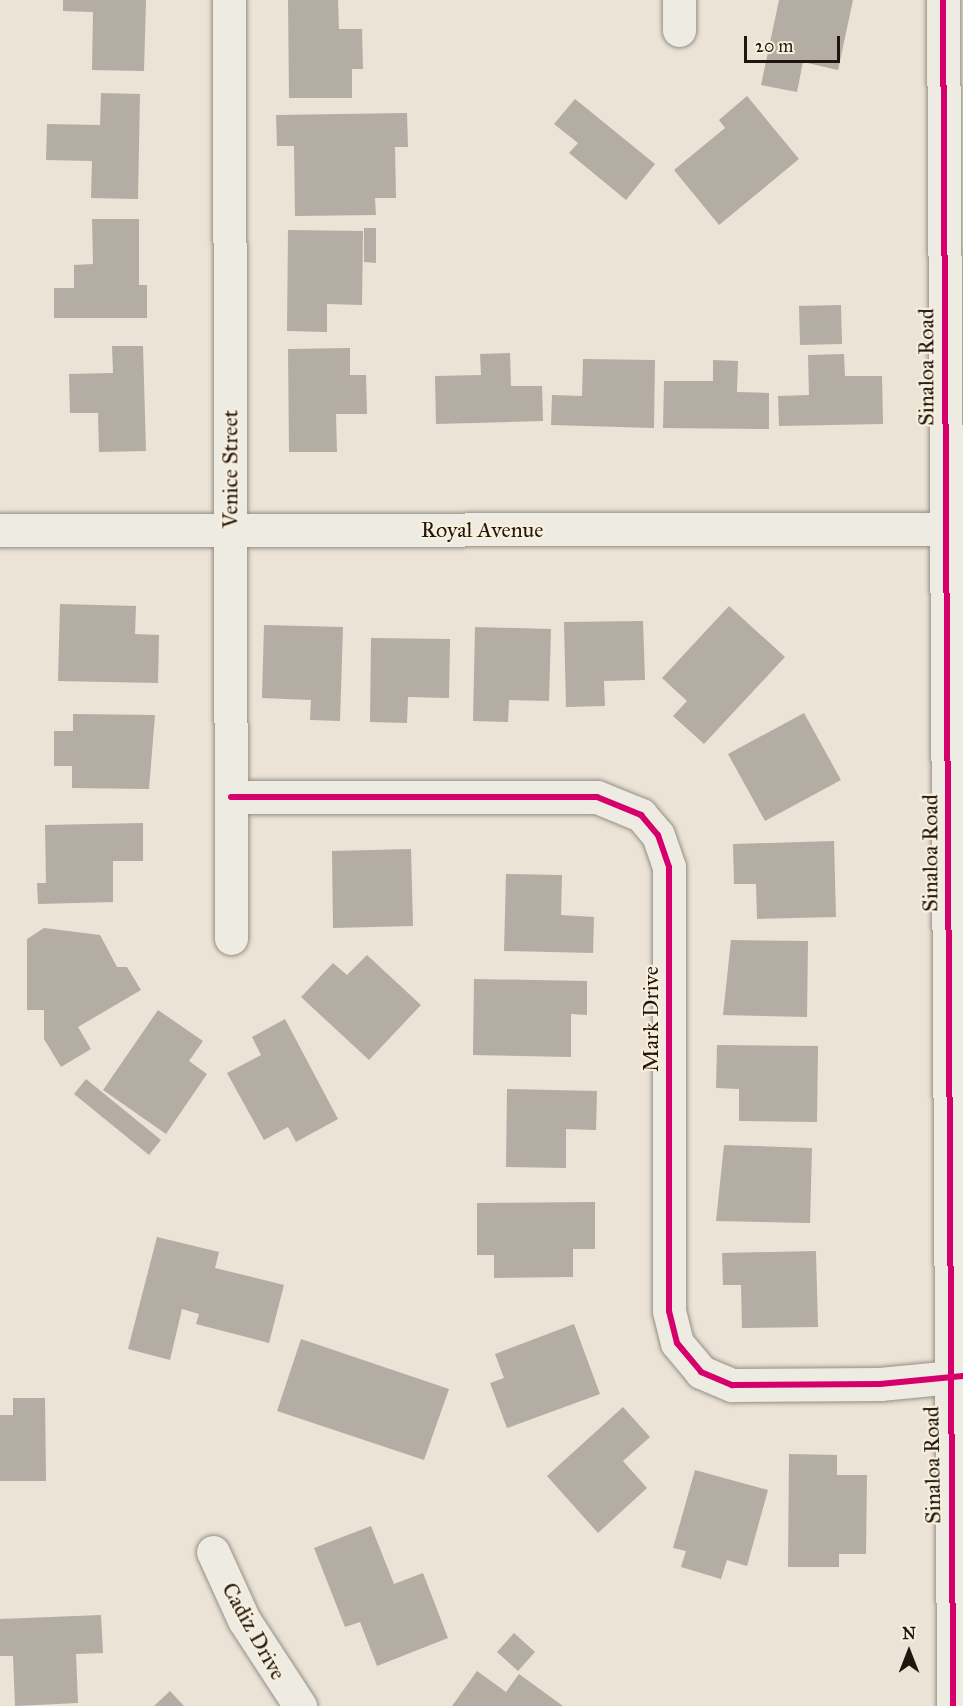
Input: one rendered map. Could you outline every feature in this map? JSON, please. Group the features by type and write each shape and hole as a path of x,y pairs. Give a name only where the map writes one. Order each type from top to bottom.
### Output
{"street":[{"name":"Venice Street","path":"229,0 231,938"},
{"name":"Sinaloa Road","path":"943,0 953,529 956,862 956,1376 953,1706"},
{"name":"Royal Avenue","path":"0,530 953,529"},
{"name":"Mark Drive","path":"231,797 597,797 641,815 658,835 669,867 669,1311 677,1343 701,1372 732,1386 880,1384 956,1376"},
{"name":"Cadiz Drive","path":"213,1552 244,1620 300,1706"}],"building":[{"path":"63,0 146,0 144,71 92,70 93,12 63,11"},
{"path":"288,0 338,0 339,29 362,29 363,69 352,69 352,98 289,98"},
{"path":"779,0 853,0 838,70 803,62 797,92 761,85"},
{"path":"101,93 140,94 138,199 91,198 92,161 46,160 47,124 100,125"},
{"path":"747,96 799,159 719,225 674,170 725,128 719,120"},
{"path":"575,99 655,164 626,200 569,153 578,143 554,124"},
{"path":"407,113 408,147 395,147 396,198 375,198 376,215 295,216 294,146 277,146 276,115"},
{"path":"92,219 139,219 139,285 147,285 147,318 54,318 54,288 74,288 74,265 93,264"},
{"path":"364,228 376,228 376,263 364,262"},
{"path":"288,230 363,231 362,305 327,304 327,332 287,331"},
{"path":"841,305 842,344 800,345 799,306"},
{"path":"112,346 143,346 146,451 99,452 98,413 70,413 69,374 113,373"},
{"path":"350,348 350,375 366,375 367,414 336,414 337,452 289,452 288,349"},
{"path":"510,353 511,386 542,386 543,421 436,424 435,376 481,375 480,354"},
{"path":"844,354 845,376 882,376 883,424 779,426 778,396 809,395 808,355"},
{"path":"583,359 655,360 654,428 551,425 552,395 582,396"},
{"path":"713,360 738,361 737,392 769,393 769,429 663,428 664,381 713,381"},
{"path":"60,604 136,606 135,634 159,635 158,683 58,681"},
{"path":"729,606 785,657 704,744 673,716 687,701 662,678"},
{"path":"643,621 645,680 604,681 605,706 566,707 564,622"},
{"path":"264,625 343,627 340,721 310,720 311,700 262,698"},
{"path":"475,627 551,629 549,701 509,700 508,722 473,721"},
{"path":"371,638 450,639 449,698 408,697 407,723 370,722"},
{"path":"804,713 841,780 765,821 728,754"},
{"path":"73,714 155,715 149,789 72,788 72,766 54,766 54,731 73,731"},
{"path":"143,823 143,861 113,861 113,902 38,904 37,883 46,883 45,825"},
{"path":"834,841 836,917 757,919 756,884 734,884 733,844"},
{"path":"411,849 413,926 333,928 332,851"},
{"path":"506,874 562,875 561,915 594,917 593,953 504,951"},
{"path":"44,928 100,935 117,967 127,967 141,990 78,1027 91,1049 61,1067 44,1039 44,1010 27,1010 27,939"},
{"path":"731,940 808,941 807,1017 723,1015"},
{"path":"367,955 421,1005 369,1060 301,997 333,963 347,975"},
{"path":"474,979 587,981 587,1015 571,1014 571,1057 473,1055"},
{"path":"158,1010 203,1041 189,1061 207,1074 166,1134 103,1090"},
{"path":"285,1019 338,1119 296,1142 288,1127 264,1140 227,1073 261,1055 252,1037"},
{"path":"717,1045 818,1046 817,1122 739,1121 739,1089 716,1088"},
{"path":"86,1079 161,1140 149,1155 74,1094"},
{"path":"507,1089 597,1091 596,1130 566,1129 566,1168 506,1167"},
{"path":"724,1145 812,1148 810,1223 716,1221"},
{"path":"595,1202 595,1249 573,1249 573,1277 494,1278 494,1255 477,1255 477,1203"},
{"path":"157,1237 219,1252 215,1268 284,1285 269,1343 196,1324 199,1314 182,1309 170,1360 128,1349"},
{"path":"816,1251 818,1327 742,1328 741,1285 723,1285 722,1253"},
{"path":"574,1324 600,1394 507,1428 490,1383 504,1378 495,1354"},
{"path":"301,1339 449,1389 424,1460 277,1411"},
{"path":"13,1398 45,1398 46,1481 0,1481 0,1415 13,1415"},
{"path":"623,1407 650,1437 623,1461 647,1488 598,1533 547,1476"},
{"path":"789,1454 837,1455 837,1475 867,1475 866,1554 839,1554 839,1567 788,1567"},
{"path":"695,1470 768,1490 747,1566 727,1560 721,1579 681,1567 686,1551 673,1548"},
{"path":"371,1526 394,1584 423,1573 448,1638 377,1666 360,1622 345,1627 314,1548"},
{"path":"101,1615 103,1653 76,1654 78,1703 15,1706 13,1656 0,1656 0,1619"},
{"path":"514,1633 535,1652 518,1671 497,1652"},
{"path":"477,1671 506,1692 519,1674 563,1706 452,1706"},
{"path":"170,1691 184,1706 154,1706"}],"cycle path":[{"path":"943,0 953,1706"},
{"path":"231,797 597,797 641,815 658,835 669,867 669,1311 677,1343 701,1372 732,1385 880,1384 963,1376"}]}
